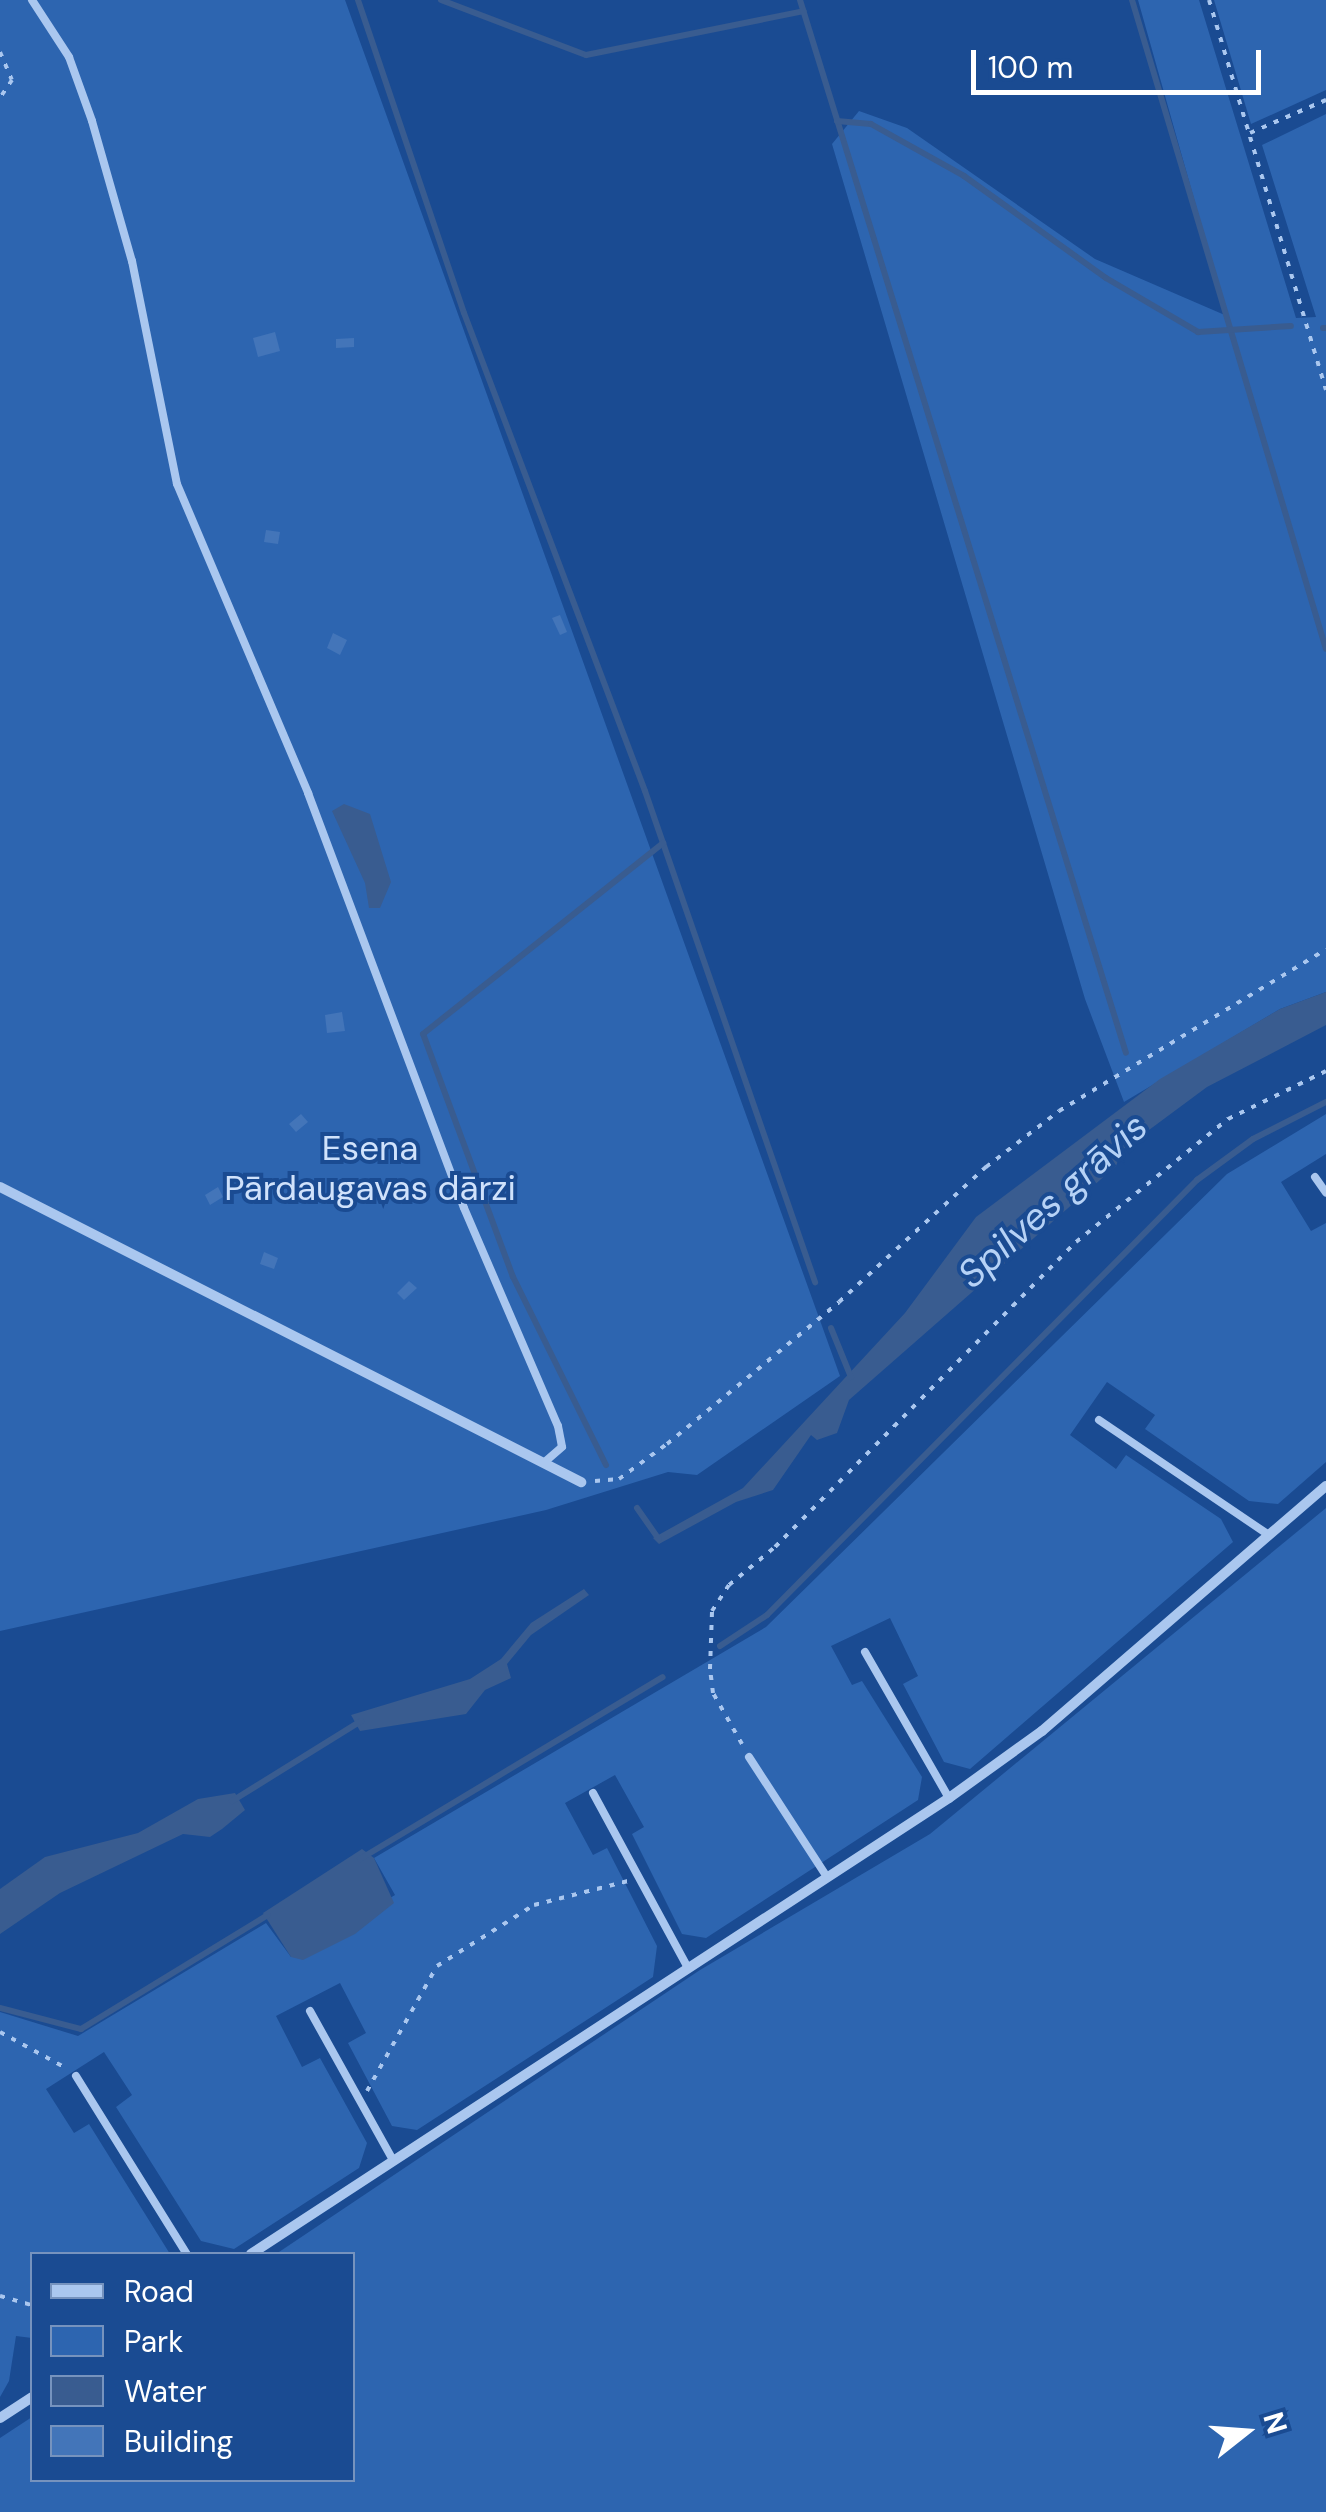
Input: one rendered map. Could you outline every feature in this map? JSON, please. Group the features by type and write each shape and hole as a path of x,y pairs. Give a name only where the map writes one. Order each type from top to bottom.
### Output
{"street":[{"path":"0,1187 581,1482"},
{"path":"254,2252 686,1966 949,1798 1042,1731 1326,1486"},
{"path":"0,2418 30,2399"}],"lane":[{"path":"32,0 69,57 92,122 132,261 176,484 308,793 464,1208 558,1426 562,1448 546,1462"},
{"path":"1315,1177 1326,1192"},
{"path":"1099,1420 1268,1535"},
{"path":"865,1652 949,1798"},
{"path":"749,1757 827,1877"},
{"path":"593,1793 686,1966"},
{"path":"310,2012 393,2160"},
{"path":"76,2076 186,2252"}],"path":[{"path":"1209,0 1326,390"},
{"path":"0,52 12,80 0,98"},
{"path":"1250,133 1326,100"},
{"path":"581,1482 619,1479 667,1444 840,1302 986,1166 1059,1112 1326,949"},
{"path":"749,1757 713,1692 710,1669 712,1611 730,1585 776,1547 1076,1242 1228,1119 1326,1071"},
{"path":"362,2104 437,1966 534,1906 639,1879"},
{"path":"0,2032 51,2055 76,2076"},
{"path":"0,2296 30,2304"}],"green space":[{"name":"Esena Pārdaugavas dārzi","path":"0,0 345,0 840,1376 697,1475 668,1472 546,1510 0,1631"},
{"path":"1138,0 1199,0 1296,318 1316,317 1262,145 1326,114 1326,992 1280,1009 1124,1102 1085,999 832,144 859,111 907,128 1095,259 1227,316"},
{"path":"1214,0 1326,0 1326,90 1251,124"},
{"path":"1326,1114 1326,1154 1281,1182 1311,1231 1326,1223 1326,1462 1278,1504 1249,1501 1145,1429 1155,1415 1107,1382 1070,1435 1116,1469 1126,1455 1221,1519 1233,1542 970,1769 944,1762 903,1684 918,1676 890,1618 831,1646 852,1685 862,1681 922,1777 918,1800 706,1938 682,1934 632,1834 644,1827 615,1775 565,1803 593,1855 607,1848 657,1946 653,1977 417,2130 392,2126 348,2043 366,2033 340,1983 276,2016 302,2067 320,2058 367,2143 359,2168 234,2249 201,2241 116,2107 132,2095 104,2052 46,2089 74,2133 89,2124 169,2252 30,2252 30,2338 16,2336 9,2381 0,2397 0,2012 78,2036 266,1923 291,1957 395,1895 374,1858 766,1627 1227,1174"},
{"path":"1326,1508 1326,2512 0,2512 0,2438 30,2418 30,2482 355,2482 355,2252 279,2252 700,1970 930,1834"}],"water":[{"path":"344,804 370,814 391,882 380,908 369,908 365,883 332,811"},
{"name":"Spilves grāvis","path":"1326,992 1326,1025 1207,1087 1122,1150 1116,1166 849,1400 837,1433 817,1440 811,1435 773,1490 736,1502 659,1544 653,1538 743,1488 905,1313 976,1217 1160,1079 1280,1009"},
{"path":"584,1589 589,1595 531,1635 507,1664 511,1678 485,1690 466,1714 360,1731 351,1715 470,1679 501,1659 531,1623"},
{"path":"235,1793 245,1810 210,1837 183,1834 60,1893 0,1934 0,1889 45,1857 138,1833 198,1799"},
{"path":"362,1849 374,1858 394,1903 355,1934 303,1960 291,1957 263,1913"}],"building":[{"path":"275,332 280,351 258,357 253,338"},
{"path":"354,338 354,347 336,348 336,339"},
{"path":"266,530 280,532 278,544 264,542"},
{"path":"560,615 567,632 560,635 552,618"},
{"path":"333,633 347,640 340,655 327,648"},
{"path":"342,1012 345,1031 327,1033 325,1015"},
{"path":"301,1114 308,1122 296,1132 289,1124"},
{"path":"218,1187 223,1197 210,1205 205,1195"},
{"path":"264,1252 278,1258 274,1269 260,1264"},
{"path":"409,1281 417,1288 404,1300 397,1293"}],"waterway":[{"path":"358,0 464,313 645,791 815,1282"},
{"path":"441,0 586,55 804,11"},
{"path":"800,0 1126,1053"},
{"path":"1132,0 1326,649"},
{"path":"837,121 871,124 964,176 1106,278 1198,332 1291,326"},
{"path":"606,1465 513,1277 423,1034 663,843"},
{"path":"720,1646 767,1615 1197,1180 1253,1139 1326,1102"},
{"path":"831,1328 851,1377"},
{"path":"637,1508 659,1539"},
{"path":"360,1859 663,1677"},
{"path":"232,1801 361,1721"},
{"path":"0,2008 81,2029 268,1915"}]}
